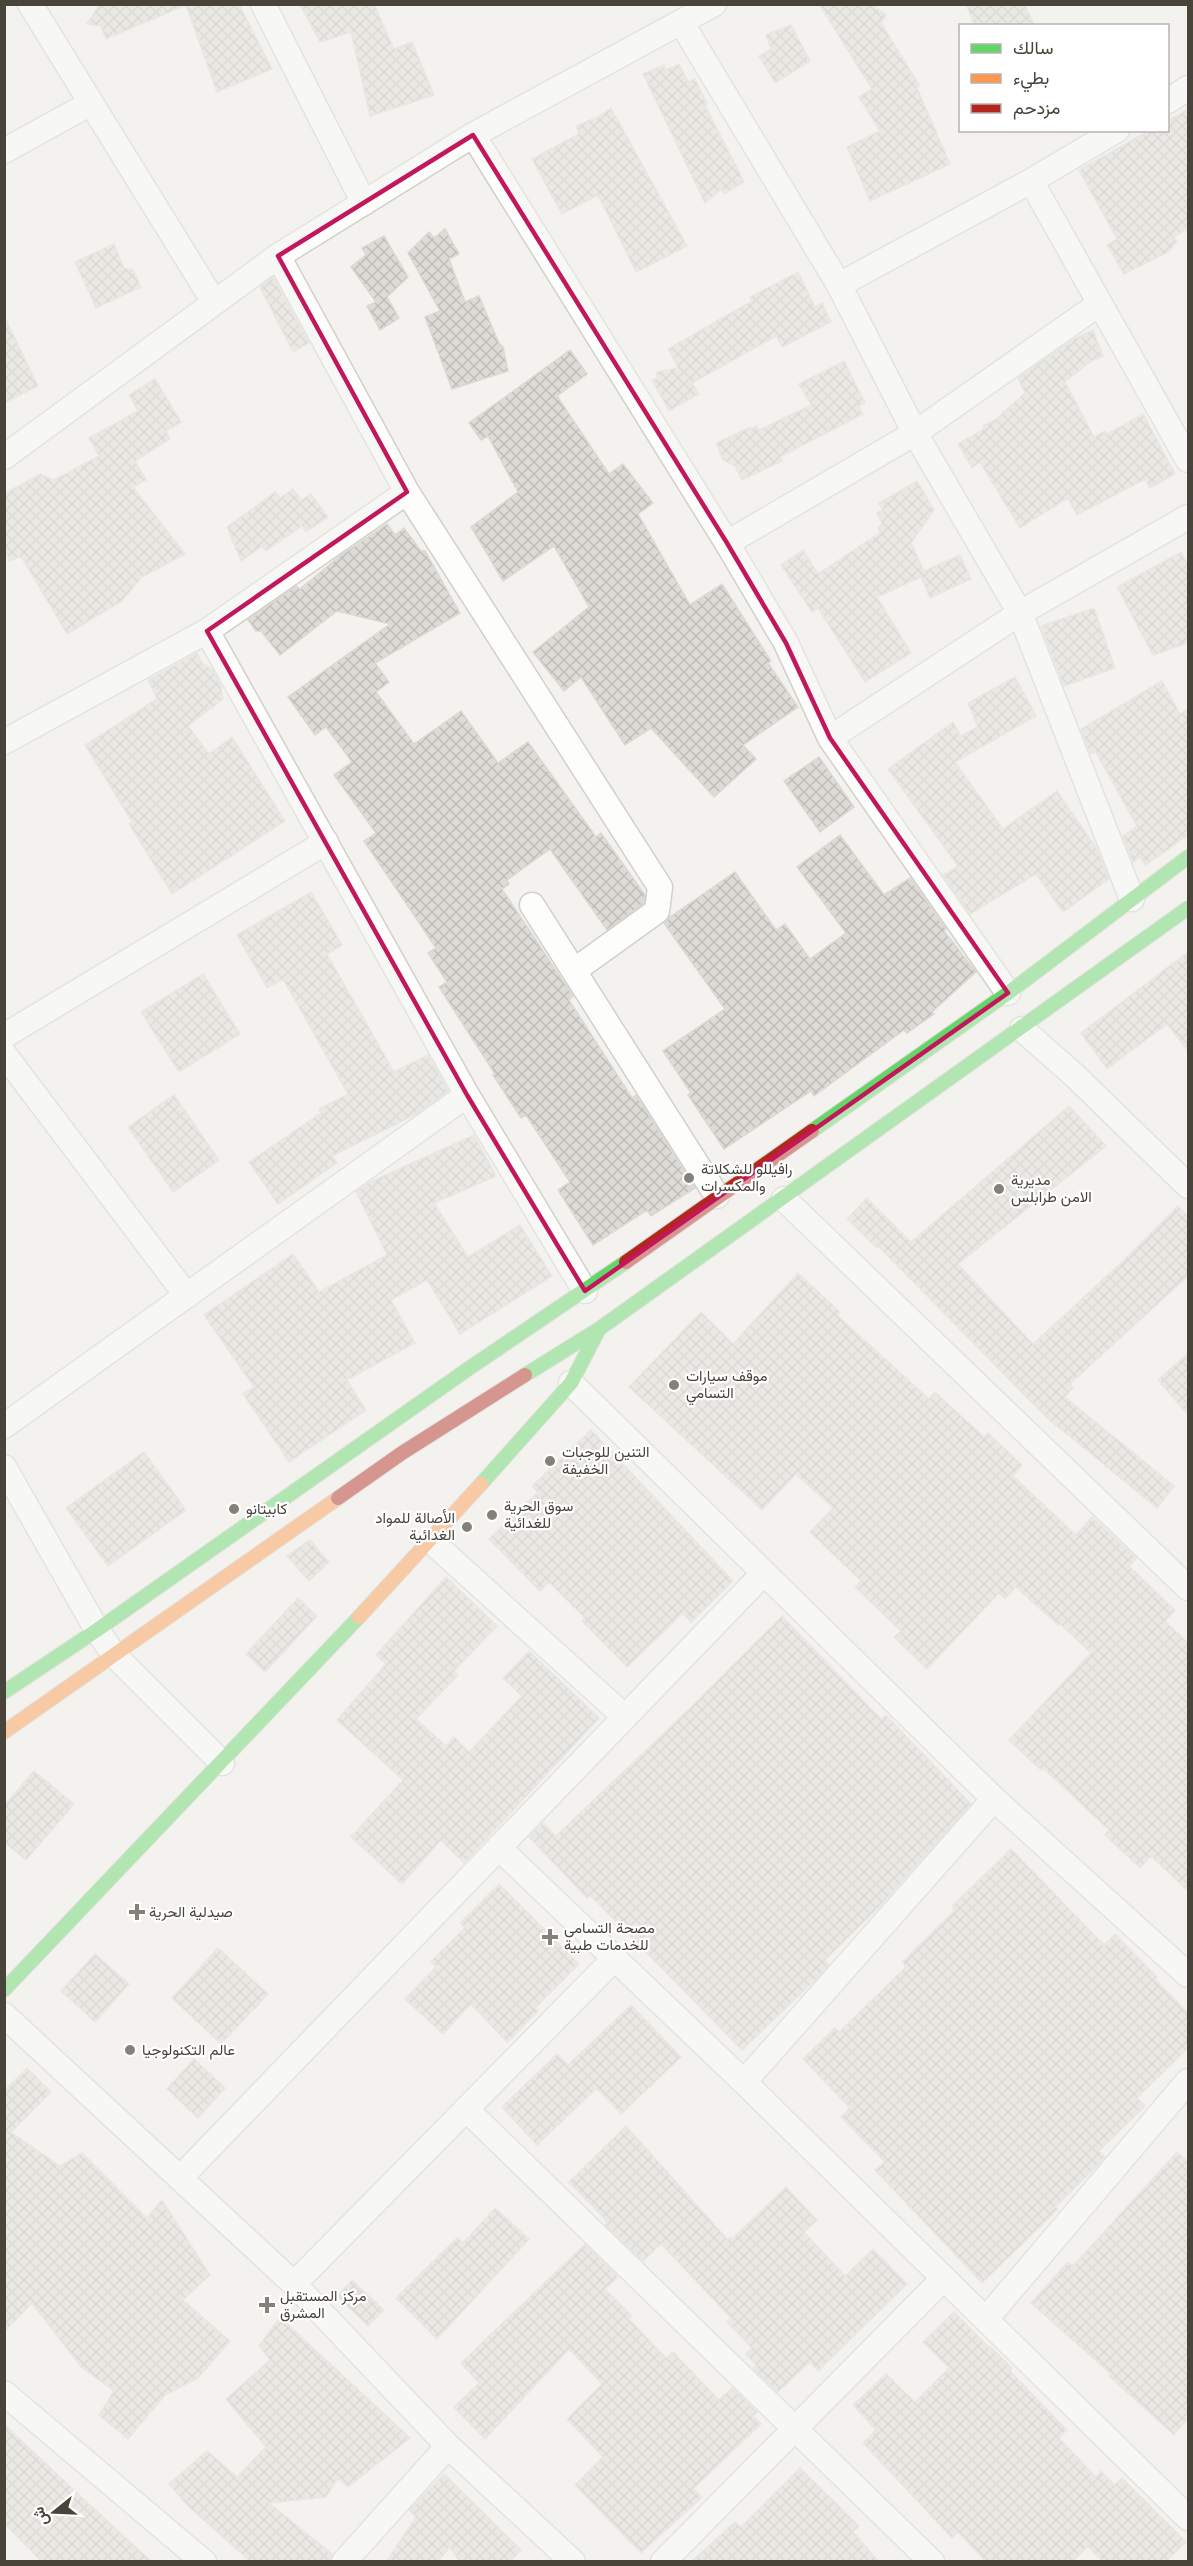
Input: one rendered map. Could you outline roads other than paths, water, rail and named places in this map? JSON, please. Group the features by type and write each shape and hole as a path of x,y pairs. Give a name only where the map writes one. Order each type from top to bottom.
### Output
{"main road":[{"path":"4,1732 97,1630 468,1369 585,1291 1008,993 1188,857"},
{"path":"4,1692 114,1655 402,1453 599,1329 1022,1029 1188,908"},
{"path":"4,1990 431,1541 571,1383 599,1329"}],"street":[{"path":"30,4 213,302"},
{"path":"263,4 364,203"},
{"path":"4,457 278,256 473,135 714,4"},
{"path":"681,22 839,285 915,433 1020,613 1132,899"},
{"path":"1169,100 1188,88"},
{"path":"4,151 91,103"},
{"path":"839,285 1031,182 1114,132"},
{"path":"473,135 728,543 786,643 830,738 1008,993"},
{"path":"1031,182 1188,460"},
{"path":"278,256 407,492 660,887 657,911 575,970"},
{"path":"728,543 915,433 1099,304"},
{"path":"4,742 207,631 407,492"},
{"path":"830,738 1020,613 1188,517"},
{"path":"207,631 467,1095 585,1291"},
{"path":"4,1036 326,842"},
{"path":"532,905 717,1196"},
{"path":"1022,1029 1074,1075 1188,1186"},
{"path":"4,1054 187,1296"},
{"path":"4,1426 467,1095"},
{"path":"784,1199 1188,1588"},
{"path":"571,1383 994,1799 1188,1975"},
{"path":"4,1467 97,1630 114,1655 222,1763"},
{"path":"431,1541 625,1718"},
{"path":"181,2177 763,1574"},
{"path":"744,2082 994,1799"},
{"path":"500,1849 744,2082 1188,2515"},
{"path":"294,2284 615,1958"},
{"path":"4,2015 294,2284 448,2446 573,2562"},
{"path":"986,2319 1188,2081"},
{"path":"467,2110 932,2562"},
{"path":"663,2562 944,2278"},
{"path":"4,2393 204,2562"},
{"path":"344,2562 448,2446"}],"place":[{"name":"رافيللو للشكلاتة والمكسرات","path":"689,1178"},
{"name":"مديرية الامن طرابلس","path":"999,1189"},
{"name":"موقف سيارات التسامي","path":"674,1385"},
{"name":"التنين للوجبات الخفيفة","path":"550,1461"},
{"name":"كابيتانو","path":"234,1509"},
{"name":"سوق الحرية للغدائية","path":"492,1515"},
{"name":"الأصالة للمواد الغدائية","path":"467,1527"},
{"name":"صيدلية الحرية","path":"137,1912"},
{"name":"مصحة التسامي للخدمات طبية","path":"550,1937"},
{"name":"عالم التكنولوجيا","path":"130,2050"},
{"name":"مركز المستقبل المشرق","path":"267,2305"}]}
